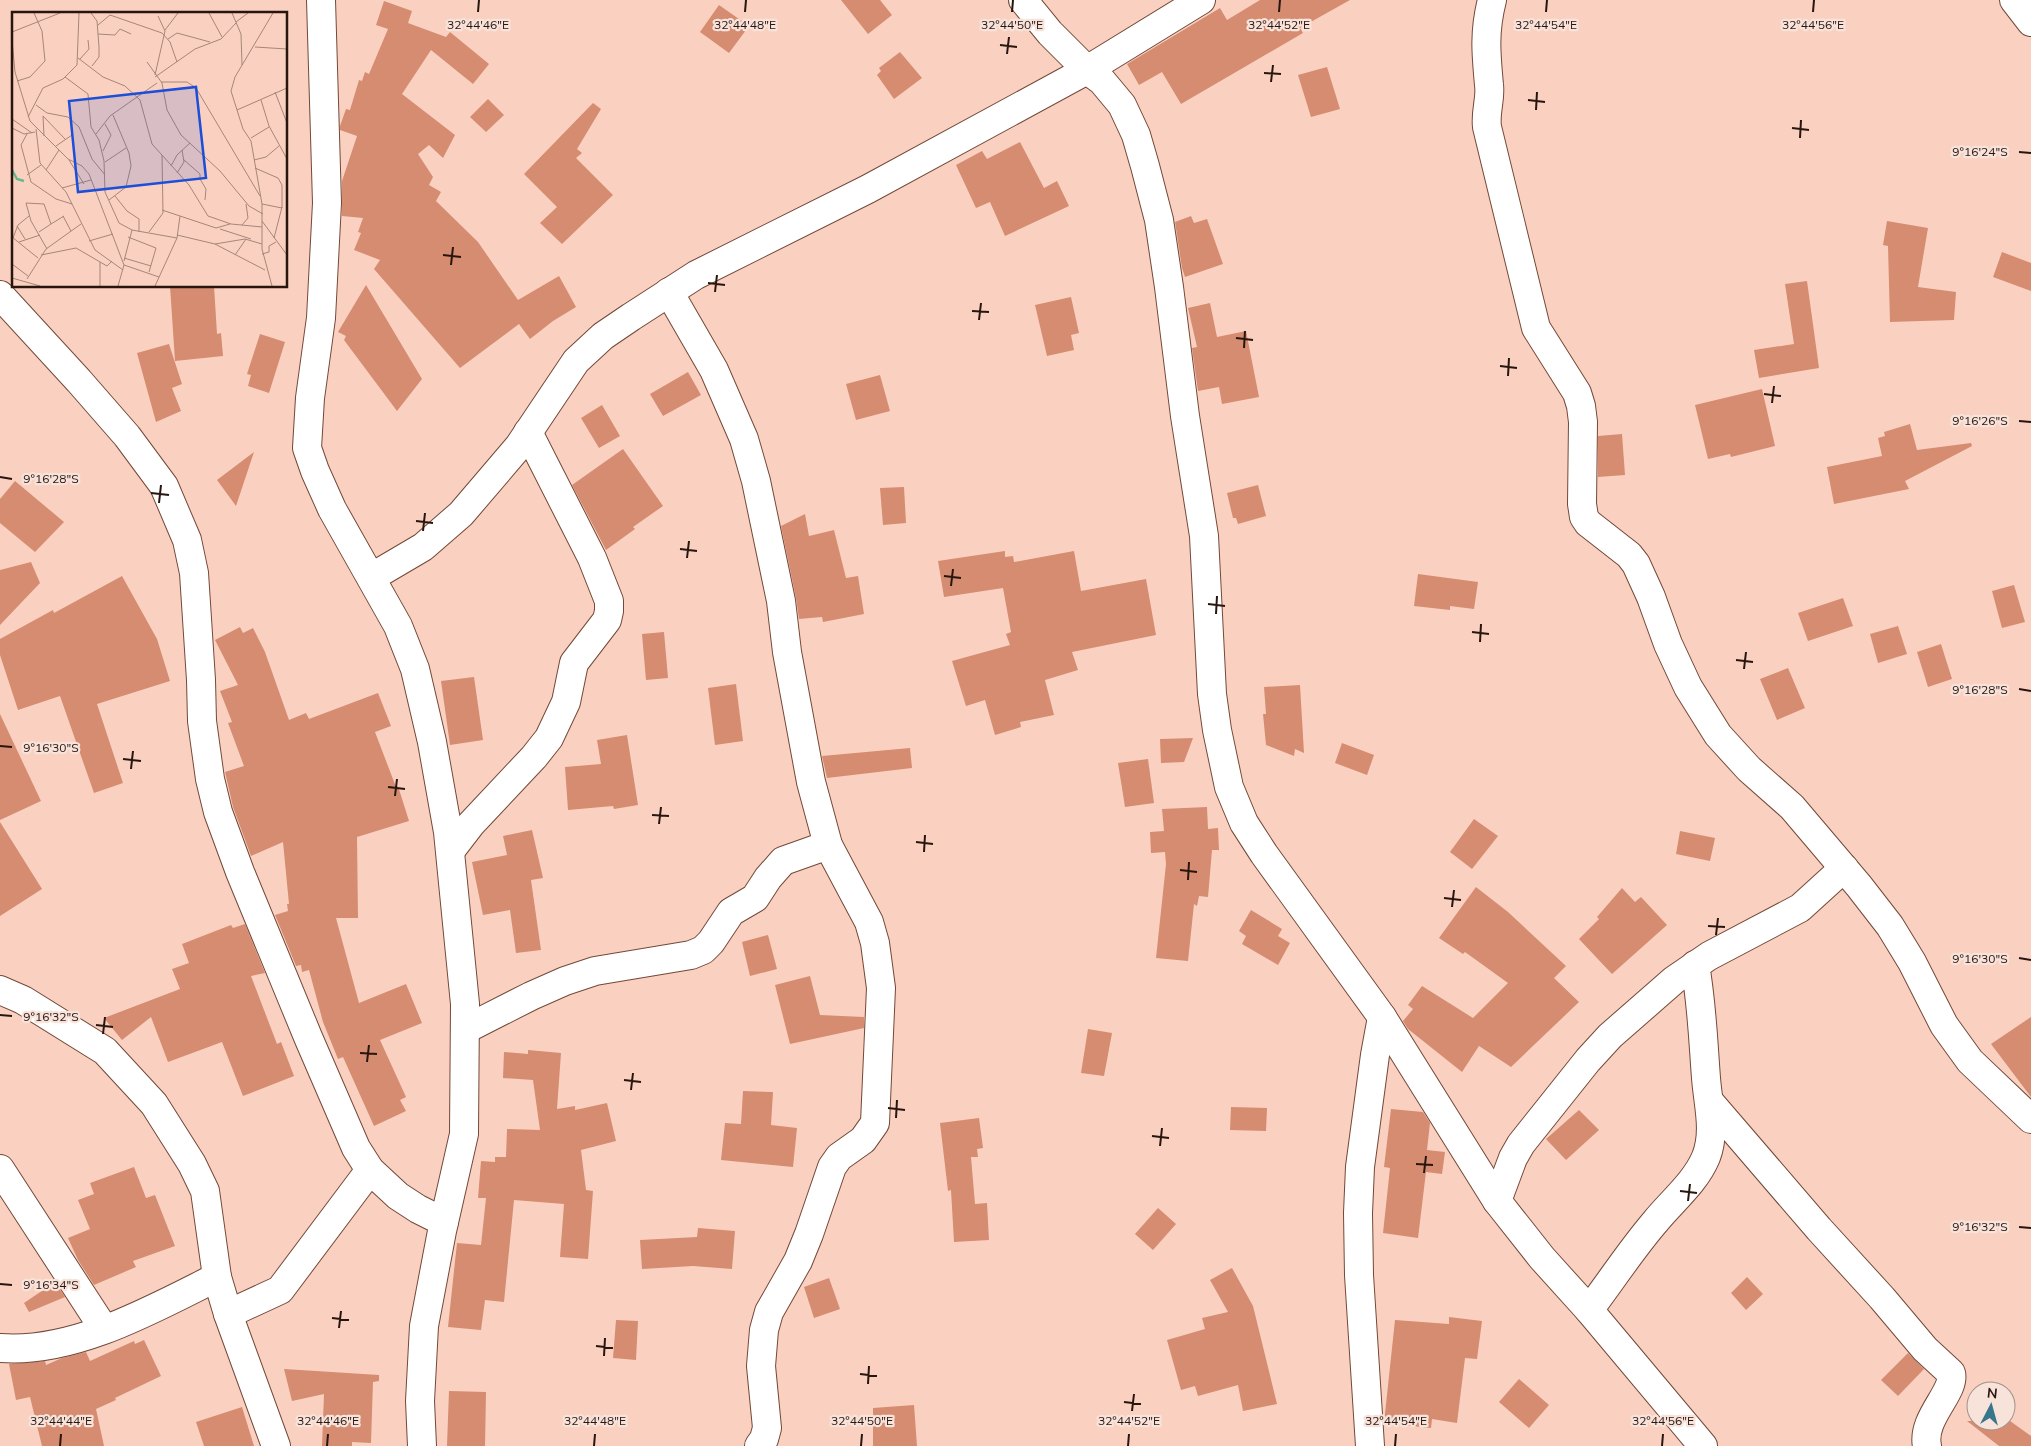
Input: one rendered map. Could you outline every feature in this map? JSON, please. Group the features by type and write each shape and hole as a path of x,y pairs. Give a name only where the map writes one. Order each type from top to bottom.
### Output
{"street":[{"path":"321,0 327,203 321,318 307,422 307,448 332,509 398,626 415,669 432,742 451,850 462,959 466,1029 464,1134 444,1222 424,1326 420,1401 422,1446"},
{"path":"1022,0 1050,33 1087,70 1102,81 1122,105 1136,135 1159,220 1185,416 1204,536 1212,694 1217,730 1229,787 1244,823 1264,854 1382,1017 1497,1201 1542,1258 1590,1310 1703,1446"},
{"path":"372,577 424,547 460,514 492,479 528,432 576,362 603,336 696,275 810,219 1087,70 1202,0"},
{"path":"1492,0 1485,49 1489,86 1485,116 1486,127 1493,147 1536,328 1577,393 1581,406 1583,422 1582,504 1584,517 1588,524 1629,555 1636,564 1651,597 1668,644 1688,687 1718,735 1749,769 1792,807 1844,868 1890,926 1912,962 1944,1025 1970,1060 2031,1119"},
{"path":"2014,0 2031,22"},
{"path":"669,292 714,370 744,439 756,480 781,601 787,652 811,782 828,845 870,922 881,988 875,1123 863,1140 840,1157 832,1167 798,1261 769,1312 764,1330 761,1366 767,1428 764,1439 759,1446"},
{"path":"0,295 80,381 127,436 164,486 187,540 194,573 202,721 210,779 218,812 308,1037 356,1148 370,1170 398,1196 444,1222"},
{"path":"451,850 471,824 534,757 548,738 566,702 574,663 606,620 608,611 609,600 592,558 528,432"},
{"path":"466,1029 565,980 595,971 691,955 703,950 716,936 731,912 755,898 768,878 783,861 792,856 828,845"},
{"path":"1497,1201 1513,1158 1521,1144 1588,1060 1610,1036 1674,980 1709,956 1800,908 1844,868"},
{"path":"1590,1310 1654,1222 1699,1170 1706,1155 1711,1137 1712,1122 1702,1003 1695,965"},
{"path":"0,990 22,1000 105,1051 154,1104 192,1164 205,1191 217,1277 228,1314 276,1446"},
{"path":"1370,1446 1359,1275 1358,1213 1360,1167 1374,1055 1382,1017"},
{"path":"1709,1101 1812,1222 1925,1348 1950,1373 1952,1377 1927,1428 1927,1446"},
{"path":"0,1170 104,1329"},
{"path":"228,1314 280,1290 370,1170"},
{"path":"0,1348 34,1349 52,1346 104,1329 139,1316 217,1277"}],"building":[{"path":"841,0 880,0 892,15 868,34"},
{"path":"1260,0 1350,0 1300,28 1303,33 1181,104 1162,72 1139,85 1127,64 1220,8 1227,20"},
{"path":"384,1 412,11 408,23 446,37 450,32 489,64 473,84 431,50 402,94 455,135 443,158 429,145 418,154 433,177 429,185 441,192 436,201 478,242 518,300 559,276 576,307 553,321 530,339 519,324 460,368 374,269 380,260 354,250 361,233 358,232 363,218 342,216 342,181 357,136 340,130 340,126 346,109 350,110 359,80 362,81 365,72 369,74 388,29 376,25"},
{"path":"719,5 749,26 729,53 700,32"},
{"path":"900,52 922,78 894,99 877,75 881,71 879,68"},
{"path":"1327,67 1340,109 1311,117 1298,75"},
{"path":"488,99 504,115 486,132 470,117"},
{"path":"593,103 601,109 577,149 582,153 576,158 613,195 562,244 540,223 557,207 524,174"},
{"path":"1020,142 1044,188 1057,181 1069,206 1005,236 990,202 976,208 956,165 982,151 987,159"},
{"path":"1191,216 1194,223 1207,219 1223,264 1185,277 1175,222"},
{"path":"1887,221 1928,228 1918,287 1956,292 1954,320 1890,322 1888,246 1883,245"},
{"path":"2002,252 2031,263 2031,291 1993,277"},
{"path":"1807,281 1819,368 1759,378 1754,350 1794,344 1785,284"},
{"path":"366,285 422,379 397,411 344,340 346,336 338,332"},
{"path":"170,288 214,288 217,334 221,333 223,356 175,361"},
{"path":"1071,297 1079,333 1071,335 1074,350 1047,356 1035,305"},
{"path":"1210,303 1217,337 1246,331 1259,397 1222,404 1219,387 1198,391 1192,348 1197,347 1188,308"},
{"path":"260,334 285,342 269,393 248,386 251,375 247,374"},
{"path":"169,344 182,384 172,388 181,411 156,422 137,353"},
{"path":"688,372 701,395 663,416 650,394"},
{"path":"880,375 890,411 856,420 846,384"},
{"path":"1762,389 1775,446 1731,457 1730,454 1708,459 1695,405"},
{"path":"602,405 620,436 599,448 581,418"},
{"path":"1910,424 1917,450 1971,443 1972,446 1905,481 1909,489 1834,504 1827,467 1882,456 1878,438 1885,436 1884,432"},
{"path":"1622,434 1625,475 1598,477 1598,436"},
{"path":"623,449 663,506 633,527 635,529 606,550 572,485"},
{"path":"254,452 236,506 217,480"},
{"path":"15,481 64,522 35,552 0,523 0,499"},
{"path":"1258,485 1266,516 1238,524 1236,518 1233,518 1227,493"},
{"path":"904,487 906,523 883,525 880,488"},
{"path":"805,514 809,536 834,530 846,578 858,576 864,614 823,622 822,617 799,619 781,526"},
{"path":"1005,551 1005,557 1013,556 1014,562 1074,551 1081,591 1146,579 1156,635 1072,652 1078,670 1045,680 1054,715 1020,722 1021,727 995,735 985,700 966,706 952,661 1010,645 1006,634 1011,632 1003,588 944,597 938,561"},
{"path":"31,562 40,583 0,625 0,570"},
{"path":"1418,574 1478,582 1474,609 1450,606 1450,610 1414,606"},
{"path":"122,576 157,639 170,681 97,704 123,783 94,793 60,696 18,710 0,655 0,639 53,610 54,613"},
{"path":"2014,585 2025,622 2002,628 1992,591"},
{"path":"1843,598 1853,626 1808,641 1798,613"},
{"path":"1898,626 1907,654 1878,663 1870,634"},
{"path":"240,627 243,633 253,628 265,652 289,720 306,713 309,719 378,693 391,726 375,732 396,787 398,786 409,821 357,837 358,918 336,918 359,1003 406,984 422,1023 380,1040 406,1097 400,1100 406,1111 374,1126 343,1057 338,1059 323,1022 309,970 302,972 301,965 296,966 275,915 288,911 287,904 289,904 283,842 251,856 233,807 225,772 244,766 228,723 232,722 220,691 238,685 215,640"},
{"path":"664,632 668,678 646,680 642,634"},
{"path":"1941,644 1952,679 1928,687 1917,652"},
{"path":"1788,668 1805,708 1777,720 1760,679"},
{"path":"474,677 483,740 450,745 441,681"},
{"path":"736,684 743,741 715,745 708,688"},
{"path":"1300,685 1304,753 1295,749 1294,756 1266,745 1263,714 1266,714 1264,687"},
{"path":"0,714 41,801 0,820"},
{"path":"627,735 638,805 614,809 613,806 568,810 565,767 601,764 597,740"},
{"path":"1193,738 1184,762 1161,763 1160,739"},
{"path":"1342,743 1374,755 1367,775 1335,763"},
{"path":"910,748 912,768 827,778 822,756"},
{"path":"1148,759 1154,803 1125,807 1118,763"},
{"path":"1207,807 1208,829 1218,828 1219,850 1212,850 1208,897 1199,896 1197,906 1194,904 1188,961 1156,958 1166,864 1165,852 1151,853 1150,832 1164,831 1162,809"},
{"path":"1474,819 1498,836 1472,869 1450,852"},
{"path":"0,822 42,889 0,916"},
{"path":"532,830 543,878 531,880 541,950 516,953 510,910 483,915 472,862 507,855 503,836"},
{"path":"1680,831 1715,838 1710,861 1676,854"},
{"path":"1476,887 1508,912 1566,966 1554,978 1579,1002 1511,1067 1479,1046 1462,1072 1408,1029 1403,1021 1413,1009 1408,1005 1422,986 1473,1018 1508,983 1465,952 1463,954 1439,938"},
{"path":"1622,888 1635,902 1641,897 1667,925 1612,974 1579,939 1599,919 1597,917"},
{"path":"1251,910 1282,929 1278,936 1290,943 1278,965 1242,944 1246,936 1239,931"},
{"path":"245,924 265,973 251,976 277,1044 281,1042 294,1076 243,1096 222,1042 168,1062 151,1017 122,1040 104,1018 180,989 172,969 189,963 182,944 231,925 233,928"},
{"path":"768,935 777,969 750,976 742,942"},
{"path":"810,976 820,1015 864,1017 864,1028 790,1044 775,985"},
{"path":"2031,1017 2031,1097 1991,1044"},
{"path":"1088,1029 1112,1033 1104,1076 1081,1073"},
{"path":"528,1050 561,1053 557,1109 575,1106 575,1110 607,1103 616,1141 581,1150 586,1190 593,1191 588,1259 560,1257 564,1204 514,1200 504,1302 485,1300 481,1330 448,1327 457,1243 481,1245 486,1198 478,1198 481,1161 495,1162 495,1157 506,1157 507,1129 540,1130 533,1080 503,1078 504,1052 528,1054"},
{"path":"743,1091 773,1092 771,1125 797,1128 793,1167 721,1160 725,1123 741,1124"},
{"path":"1231,1107 1267,1108 1266,1131 1230,1130"},
{"path":"1391,1109 1423,1112 1430,1123 1427,1150 1445,1152 1442,1174 1426,1172 1418,1238 1383,1233 1390,1168 1384,1167"},
{"path":"1579,1110 1599,1130 1566,1160 1546,1139"},
{"path":"979,1118 983,1148 977,1149 978,1157 971,1157 975,1204 987,1203 989,1240 954,1242 951,1190 948,1191 940,1123"},
{"path":"134,1167 146,1198 155,1195 175,1246 133,1261 136,1267 94,1285 78,1260 68,1238 90,1229 78,1200 94,1194 90,1183"},
{"path":"1158,1208 1176,1224 1153,1250 1135,1234"},
{"path":"698,1228 735,1231 732,1269 693,1266 642,1269 640,1240 697,1237"},
{"path":"1232,1268 1253,1306 1277,1404 1243,1411 1238,1385 1198,1396 1195,1386 1181,1390 1167,1340 1205,1329 1202,1318 1228,1312 1210,1280"},
{"path":"1747,1277 1763,1294 1746,1310 1731,1293"},
{"path":"829,1278 840,1309 814,1318 804,1287"},
{"path":"55,1282 65,1297 29,1312 24,1303"},
{"path":"1449,1317 1482,1321 1477,1359 1465,1358 1457,1423 1432,1419 1431,1428 1384,1423 1395,1320 1449,1324"},
{"path":"616,1320 638,1321 636,1360 613,1358"},
{"path":"144,1340 161,1376 96,1409 104,1446 42,1446 30,1397 16,1400 9,1364 45,1361 46,1365 62,1358 86,1352 90,1361 134,1341 135,1344"},
{"path":"1908,1353 1924,1369 1898,1396 1881,1380"},
{"path":"284,1369 379,1375 379,1381 373,1382 371,1443 352,1442 352,1446 322,1446 324,1394 292,1401"},
{"path":"1519,1379 1549,1405 1529,1428 1499,1402"},
{"path":"449,1391 486,1392 485,1446 447,1446"},
{"path":"914,1405 917,1446 873,1446 873,1408"},
{"path":"242,1407 254,1446 204,1446 196,1422"},
{"path":"2016,1425 2031,1436 2031,1446 1999,1446 1980,1431 2016,1431"}]}
